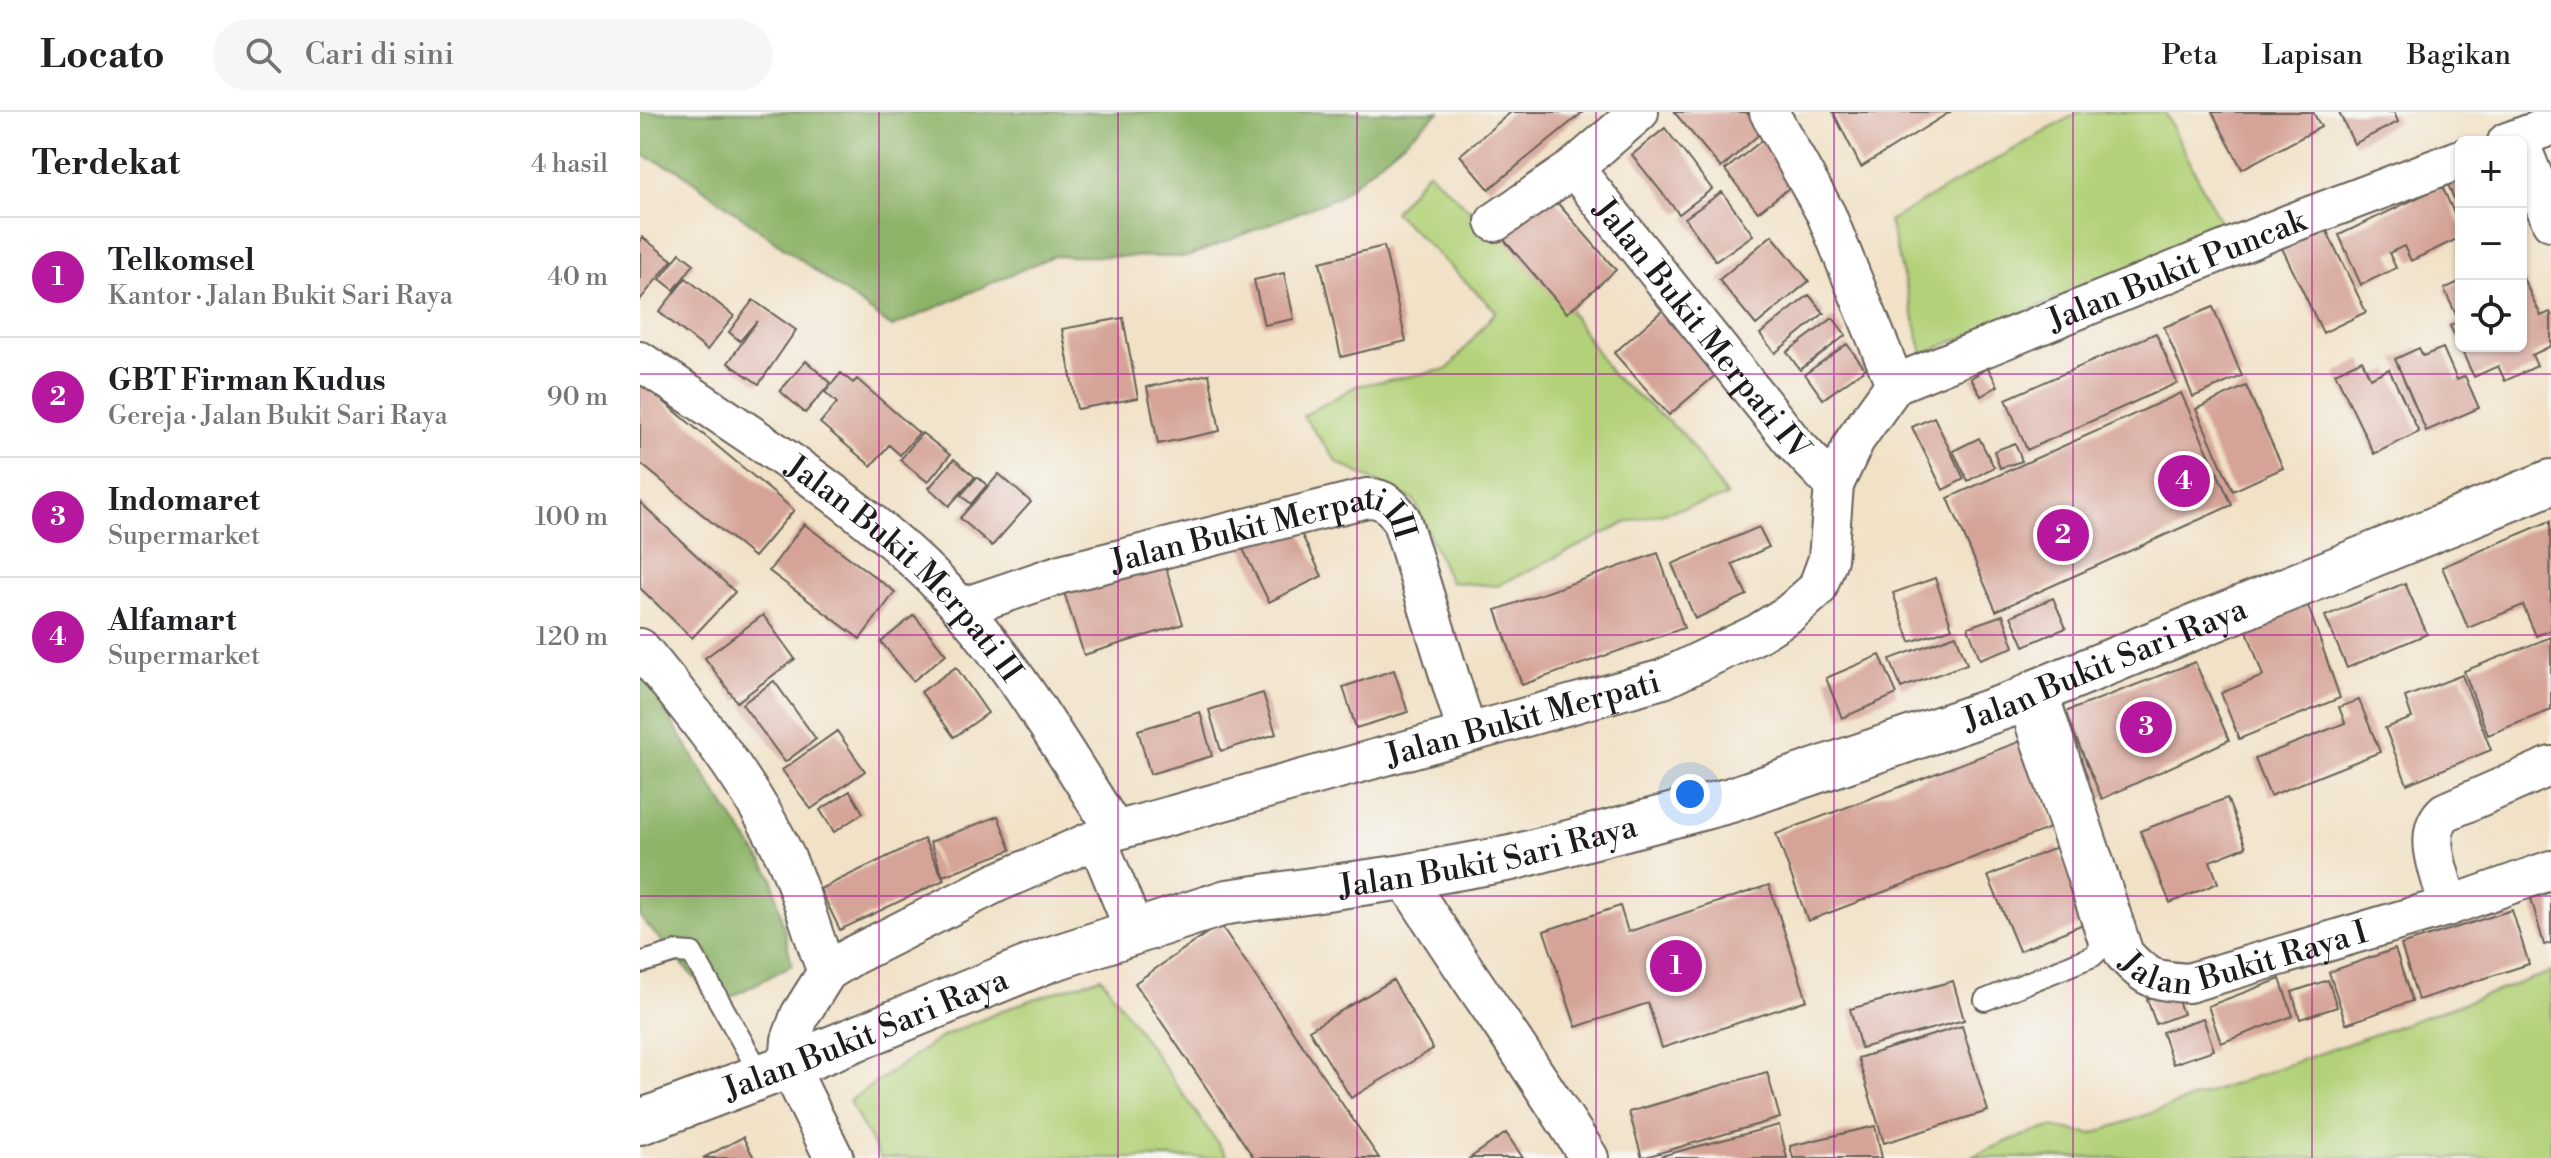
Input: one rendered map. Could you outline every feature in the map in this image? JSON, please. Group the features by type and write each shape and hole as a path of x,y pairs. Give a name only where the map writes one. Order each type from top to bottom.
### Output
{"street":[{"path":"1495,222 1574,168 1639,112"},
{"path":"1769,112 1826,214 1895,384"},
{"path":"2520,134 2551,221"},
{"name":"Jalan Bukit Puncak","path":"1895,384 2289,224 2455,161"},
{"name":"Jalan Bukit Merpati IV","path":"1574,168 1793,442 1834,485"},
{"name":"Jalan Bukit Merpati II","path":"640,361 860,513 921,567 961,608 1020,683 1106,835 1135,932"},
{"name":"Jalan Bukit Merpati","path":"775,1070 800,1015 827,972 854,955 996,883 1106,835 1663,679 1757,634 1790,613 1817,589 1828,559 1834,485 1855,440 1895,384"},
{"name":"Jalan Bukit Sari Raya","path":"640,1122 1048,960 1227,902 1511,858 1731,800 2028,696 2551,482"},
{"name":"Jalan Bukit Merpati III","path":"961,608 1061,574 1378,497 1401,519 1467,733"},
{"path":"640,648 702,721 760,809 785,857 827,972"},
{"name":"Jalan Bukit Raya I","path":"2028,696 2124,954 2141,973 2159,980 2188,983 2449,906 2551,870"},
{"path":"2449,906 2432,837 2436,819 2445,812 2551,766"},
{"path":"1404,877 1458,963 1539,1077 1589,1158"},
{"path":"775,1070 834,1158"}],"lane":[{"path":"1985,1000 2093,956 2098,951 2099,942 2028,696"},
{"path":"640,963 676,952 692,953 775,1070"}],"green space":[{"path":"640,112 1439,112 1338,197 1187,257 1053,256 892,327 678,170 640,154"},
{"path":"2079,112 2165,112 2224,230 1923,354 1889,221"},
{"path":"1428,171 1473,213 1531,252 1612,375 1683,434 1727,497 1628,522 1497,586 1450,582 1414,500 1338,463 1303,416 1356,386 1448,369 1496,311 1394,212"},
{"path":"640,670 714,790 772,876 792,965 718,1004 640,917"},
{"path":"2551,972 2551,1158 1969,1158 2051,1127 2092,1134"},
{"path":"1101,977 1228,1158 880,1158 849,1101 943,1036 1016,1005"}],"building":[{"path":"1511,112 1583,112 1489,189 1460,155"},
{"path":"1674,112 1746,112 1763,131 1721,168"},
{"path":"1833,112 1950,112 1861,167"},
{"path":"2212,112 2313,112 2321,127 2242,169"},
{"path":"2339,112 2394,112 2398,122 2354,144"},
{"path":"1665,128 1712,189 1679,214 1632,155"},
{"path":"1765,138 1798,181 1758,212 1725,170"},
{"path":"2455,181 2455,200 2447,183"},
{"path":"2442,186 2455,215 2455,240 2411,261 2404,246 2389,253 2396,268 2361,285 2339,235"},
{"path":"1548,192 1616,270 1567,313 1499,234"},
{"path":"1722,192 1753,235 1716,261 1685,218"},
{"path":"2323,223 2366,312 2323,333 2280,244"},
{"path":"1772,235 1809,281 1756,325 1719,280"},
{"path":"642,237 672,260 640,300 640,240"},
{"path":"1384,246 1406,341 1341,357 1320,262"},
{"path":"680,253 694,264 674,290 660,279"},
{"path":"1284,273 1294,319 1264,325 1254,280"},
{"path":"686,278 734,316 707,350 659,312"},
{"path":"2455,284 2455,312 2444,289"},
{"path":"2527,287 2541,316 2551,314 2551,346 2532,355 2537,366 2505,381 2498,366 2474,377 2462,352 2527,352"},
{"path":"1809,295 1824,313 1775,353 1760,334"},
{"path":"753,300 796,330 759,384 728,363 757,321 740,341 729,332"},
{"path":"2213,307 2242,376 2193,397 2164,327"},
{"path":"1663,310 1718,373 1669,415 1614,353"},
{"path":"1123,318 1138,398 1077,409 1062,329"},
{"path":"1833,318 1846,335 1800,370 1787,352"},
{"path":"2156,333 2177,383 2027,450 2006,399"},
{"path":"1847,344 1865,369 1823,399 1805,374"},
{"path":"2419,348 2423,356 2443,348 2457,380 2465,376 2479,408 2426,431 2395,359"},
{"path":"2362,360 2370,378 2389,369 2419,432 2374,454 2335,373"},
{"path":"806,361 831,383 805,413 780,391"},
{"path":"1988,368 1998,386 1981,396 1971,378"},
{"path":"841,373 853,383 857,379 919,433 900,455 889,445 871,466 820,423 837,403 825,392"},
{"path":"1209,374 1220,431 1158,444 1147,387"},
{"path":"640,382 794,510 754,557 640,463"},
{"path":"2246,386 2283,468 2233,491 2196,409"},
{"path":"2181,393 2232,505 1996,611 1948,498"},
{"path":"1934,417 1964,479 1943,490 1912,427"},
{"path":"922,433 950,455 928,482 900,460"},
{"path":"1979,438 1994,467 1968,481 1953,451"},
{"path":"2015,443 2022,461 2000,468 1994,451"},
{"path":"954,459 975,477 949,506 929,488"},
{"path":"999,474 1031,502 992,546 960,518"},
{"path":"977,477 987,485 971,504 961,495"},
{"path":"640,502 735,592 692,638 640,588"},
{"path":"1294,519 1322,576 1269,602 1241,545"},
{"path":"2550,521 2551,630 2536,636 2523,605 2468,628 2442,567"},
{"path":"804,524 895,592 860,639 769,571"},
{"path":"1759,527 1769,547 1732,564 1747,595 1695,619 1672,564"},
{"path":"1658,553 1684,628 1522,685 1496,610"},
{"path":"1163,558 1183,624 1084,655 1063,589"},
{"path":"1935,578 1952,628 1910,642 1893,593"},
{"path":"2405,583 2427,634 2347,668 2325,616"},
{"path":"2305,597 2340,698 2239,739 2221,693 2263,676 2243,619"},
{"path":"2053,598 2066,628 2024,646 2011,616"},
{"path":"763,615 795,659 737,702 705,658"},
{"path":"914,615 946,654 913,681 881,642"},
{"path":"2003,615 2014,647 1980,659 1968,627"},
{"path":"1956,635 1967,664 1901,688 1890,659"},
{"path":"2551,637 2551,710 2488,735 2464,671"},
{"path":"1880,655 1897,694 1842,718 1826,678"},
{"path":"2195,662 2229,740 2102,799 2065,712"},
{"path":"956,667 988,713 954,737 921,692"},
{"path":"1394,670 1408,712 1356,728 1343,687"},
{"path":"2462,675 2491,750 2407,784 2385,728 2412,718 2405,697"},
{"path":"774,681 816,739 785,762 742,704"},
{"path":"1263,693 1276,734 1221,751 1209,710"},
{"path":"2359,700 2380,752 2270,796 2255,759 2345,723 2339,707"},
{"path":"1200,712 1212,756 1150,774 1138,730"},
{"path":"837,731 865,771 811,809 782,770"},
{"path":"2021,741 2053,827 1808,921 1776,834"},
{"path":"850,791 863,813 834,832 820,810"},
{"path":"2227,798 2246,847 2210,861 2218,883 2170,903 2140,831"},
{"path":"998,816 1011,850 943,876 930,842"},
{"path":"924,839 944,880 840,930 820,889"},
{"path":"2057,847 2088,922 2019,951 1988,876"},
{"path":"1769,885 1807,1000 1662,1048 1648,1003 1576,1027 1544,931 1620,906 1628,932"},
{"path":"2551,892 2551,943 2544,945 2531,898"},
{"path":"2512,910 2529,964 2418,1000 2401,945"},
{"path":"1220,924 1379,1158 1254,1158 1135,983"},
{"path":"2395,949 2412,1001 2346,1024 2329,972"},
{"path":"2280,979 2293,1016 2221,1043 2208,1006"},
{"path":"1393,980 1433,1049 1351,1098 1309,1030"},
{"path":"2328,980 2337,1007 2300,1019 2292,992"},
{"path":"1953,981 1964,1020 1861,1048 1850,1009"},
{"path":"2174,990 2183,1014 2156,1024 2147,999"},
{"path":"2203,1018 2214,1050 2173,1064 2162,1032"},
{"path":"1962,1026 1988,1111 1884,1143 1858,1058"},
{"path":"1767,1072 1780,1118 1642,1158 1629,1112"},
{"path":"1779,1125 1787,1158 1661,1158 1661,1156"},
{"path":"1875,1126 1882,1158 1793,1158 1790,1146"},
{"path":"1506,1133 1523,1158 1470,1158"},
{"path":"743,1137 754,1158 703,1158"}],"place":[{"name":"Alfamart","path":"2184,481"},
{"name":"GBT Firman Kudus","path":"2063,535"},
{"name":"Indomaret","path":"2146,727"},
{"name":"Telkomsel","path":"1676,966"}]}
